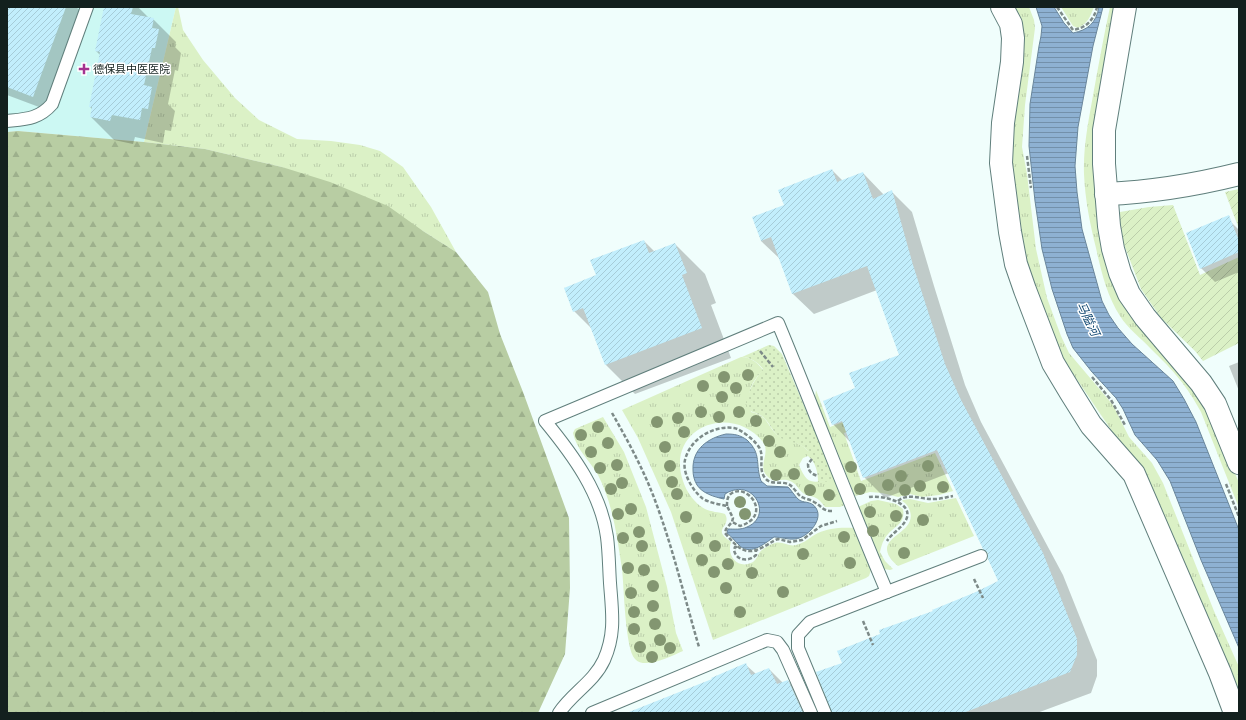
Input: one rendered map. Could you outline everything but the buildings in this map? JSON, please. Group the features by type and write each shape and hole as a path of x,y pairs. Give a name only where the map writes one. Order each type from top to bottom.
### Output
{"street":[{"path":"1002,7 1011,24 1013,38 1012,62 1003,123 1002,163 1010,232 1016,264 1053,362 1067,387 1092,425 1134,474 1220,674 1235,713"},
{"path":"1125,7 1104,130 1106,194 1113,249 1120,273 1130,294 1145,317 1202,383 1215,404 1239,463"},
{"path":"1106,194 1140,192 1180,187 1239,174"}],"lane":[{"path":"7,122 31,118 44,113 52,104 87,7"},
{"path":"559,713 592,678 604,661 612,637 612,608 607,537 603,519 595,496 580,468 545,421 778,323 887,592"},
{"path":"824,713 798,648 798,635 810,622 981,556"},
{"path":"592,713 767,640 777,642 783,650 811,713"}],"path":[{"path":"1057,7 1073,30 1086,26 1095,13 1097,7"},
{"path":"1026,150 1032,194"},
{"path":"1090,375 1111,400 1123,419 1128,431"},
{"path":"603,397 626,438 653,494 682,583 705,666"},
{"path":"727,506 711,503 701,497 689,482 684,461 696,441 711,430 722,427 736,428 745,433 760,448 762,472 765,479 770,482 790,485 801,497 816,503 821,509 830,512 853,510"},
{"path":"732,522 740,526 751,521 755,516 756,505 752,498 742,491 733,492 726,500 727,506 733,518 725,533 737,547 749,551 756,551 778,539 790,542 802,540 822,526 853,510 860,499 882,496 904,506 907,518 886,543"},
{"path":"898,502 901,499 911,496 925,499 953,496"},
{"path":"737,547 734,550 734,553 741,559 750,560 756,555 756,551"},
{"path":"855,605 873,645"}],"shaded area":[{"name":"德保县中医医院","path":"7,7 176,7 144,142 18,131 7,132"}],"green space":[{"path":"176,7 178,7 183,30 203,60 235,98 259,120 297,139 331,141 360,145 380,151 403,167 431,207 456,252 423,231 282,167 205,149 144,142"},
{"path":"1014,7 1029,7 1034,20 1035,28 1025,105 1022,147 1027,174 1036,249 1047,298 1069,353 1113,405 1129,437 1152,463 1163,483 1214,611 1239,667 1239,696 1120,443 1061,356 1029,274 1013,186 1012,149"},
{"path":"1061,7 1094,7 1088,19 1078,28 1073,26"},
{"path":"1110,7 1117,7 1101,226 1209,410 1239,483 1239,508 1201,412 1196,403 1173,371 1123,321 1111,300 1100,266 1087,202 1084,164 1088,122"},
{"path":"18,131 205,149 282,167 330,182 388,206 456,252 488,292 500,334 569,518 570,588 565,654 538,713 7,713 7,132"},
{"path":"1239,189 1239,229 1225,192"},
{"path":"1173,205 1200,275 1239,257 1239,343 1203,361 1195,351 1161,318 1141,289 1123,242 1117,215 1120,212"},
{"path":"769,345 774,346 782,354 836,481 818,482 816,468 811,458 808,456 808,451 799,444 781,438 763,417 748,409 746,402 749,392 763,369 754,361 742,357"},
{"path":"741,357 754,361 763,370 754,381 750,389 751,412 765,419 773,431 780,437 799,444 805,448 808,451 808,456 803,458 799,465 806,478 813,482 836,481 845,505 840,507 825,507 813,496 804,494 792,482 787,480 772,480 764,472 763,468 766,451 763,442 750,430 734,424 719,423 704,427 692,435 683,447 680,462 686,489 694,501 705,509 725,514 727,521 722,532 731,542 730,553 732,557 739,563 748,564 753,562 761,551 775,543 796,545 822,531 835,528 854,528 871,570 869,576 866,578 713,640 671,512 638,438 622,410"},
{"path":"816,390 830,427 859,416 876,421 844,433 861,481 935,453 953,491 939,495 922,497 910,494 898,497 870,492 855,496 815,398"},
{"path":"603,417 624,452 646,507 667,587 676,633 683,651 651,663 639,662 635,659 632,653 627,631 622,569 611,509 598,475 580,450 573,433 575,429"},
{"path":"956,498 974,536 898,566 894,563 887,550 888,545 891,540 905,528 911,518 909,508 902,501 910,499 928,503"},
{"path":"878,500 896,504 903,509 903,515 900,523 887,535 880,552 885,561 893,569 890,570 884,569 881,564 858,507 871,501"}],"water":[{"name":"马隘河","path":"1036,7 1054,7 1064,23 1073,33 1087,28 1096,17 1099,7 1103,7 1093,46 1078,127 1075,166 1082,229 1102,301 1109,315 1132,344 1173,381 1184,399 1196,422 1239,530 1239,648 1201,560 1170,481 1157,460 1135,435 1123,409 1116,398 1092,372 1073,348 1052,289 1042,249 1029,146 1030,104 1042,26"},
{"path":"726,434 740,436 752,445 755,450 761,481 767,486 788,487 797,498 812,504 816,508 818,518 813,528 809,532 800,538 795,539 774,537 761,546 752,549 742,548 727,533 728,529 745,528 755,522 759,515 757,500 744,490 735,490 725,494 724,499 709,494 697,485 693,470 693,463 698,450 713,438"}],"place":[{"name":"德保县中医医院","path":"84,69"}]}
